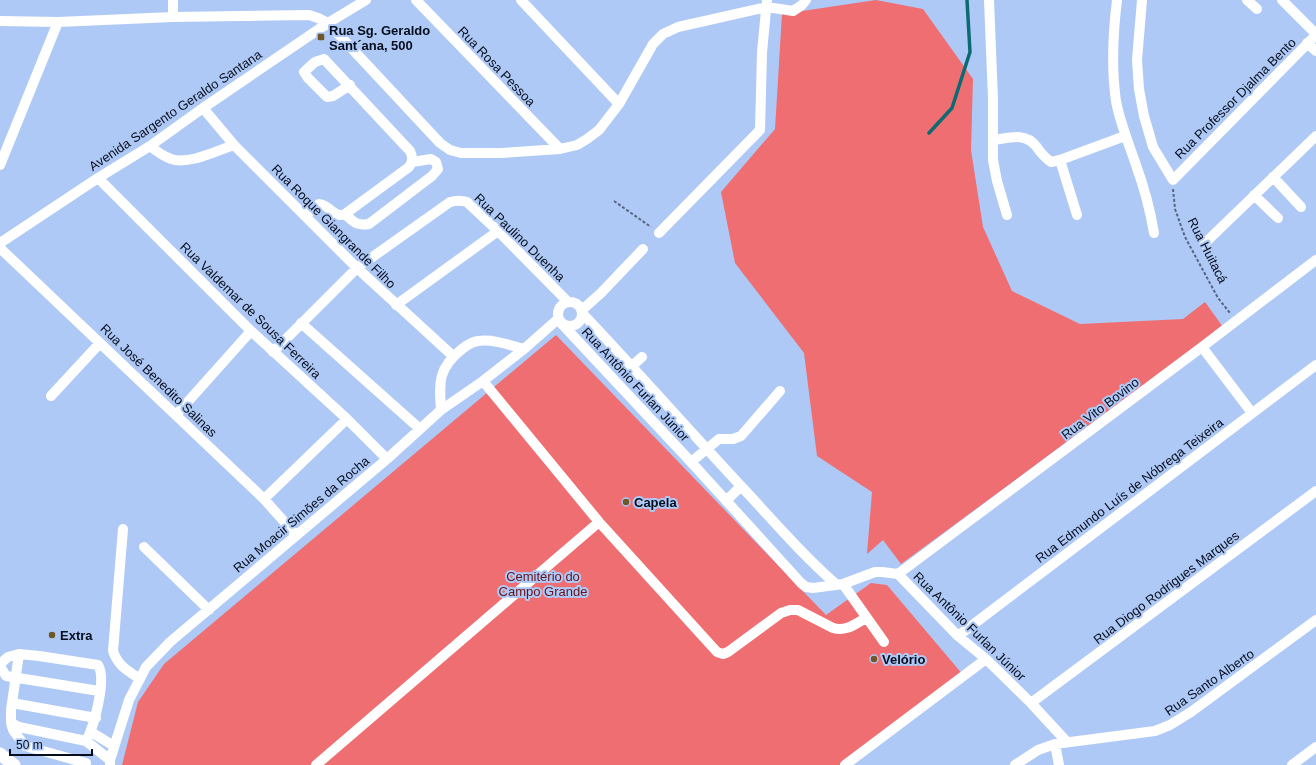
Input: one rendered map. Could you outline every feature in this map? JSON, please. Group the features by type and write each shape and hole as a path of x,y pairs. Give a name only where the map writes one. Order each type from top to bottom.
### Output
{"main road":[{"path":"1,753 14,765"}],"street":[{"path":"173,0 173,17"},
{"name":"Avenida Sargento Geraldo Santana","path":"0,243 98,178 150,146 328,23 366,0"},
{"name":"Rua Rosa Pessoa","path":"416,0 560,149"},
{"path":"521,0 619,104"},
{"path":"0,21 58,22 173,17 309,15 328,23 440,144 450,150 461,153 501,153 560,149 577,145 587,140 599,130 619,104 653,44 663,34 678,27 767,3 793,11 802,5 806,0"},
{"path":"990,0 994,167 1006,215"},
{"path":"1116,0 1113,30 1113,70 1116,101 1125,136 1148,201 1154,233"},
{"path":"1142,0 1137,60 1139,90 1144,116 1153,147 1173,180"},
{"path":"1247,0 1257,9"},
{"path":"1282,0 1316,34"},
{"path":"660,233 760,130 762,52 767,3"},
{"path":"0,165 58,22"},
{"name":"Rua Professor Djalma Bento","path":"1173,180 1316,34"},
{"path":"1307,44 1316,50"},
{"path":"305,216 319,204 325,205 338,216 342,216 409,166 412,162 410,152 350,85"},
{"name":"Rua Roque Giangrande Filho","path":"204,108 234,145 356,268 453,356"},
{"path":"994,140 1024,136 1033,142 1045,158 1051,162 1125,136"},
{"path":"1204,244 1316,136"},
{"path":"150,146 162,155 181,161 192,159 234,145"},
{"path":"345,214 356,224 369,224 438,170 436,162 431,159 412,162"},
{"path":"1060,160 1078,216"},
{"path":"1273,177 1301,207"},
{"name":"Rua Valdemar de Sousa Ferreira","path":"98,178 273,352 347,419 387,459"},
{"path":"1254,195 1278,218"},
{"name":"Rua Paulino Duenha","path":"356,268 450,202 463,200 498,231 568,302"},
{"path":"396,305 498,231"},
{"name":"Rua José Benedito Salinas","path":"0,248 264,499 296,535"},
{"path":"582,311 643,249"},
{"name":"Rua Vito Bovino","path":"898,574 1316,260"},
{"path":"273,352 356,268"},
{"path":"574,302 579,305 582,311 581,320 575,326 568,327 560,321 558,313 563,304 574,302"},
{"name":"Rua Antônio Furlan Júnior","path":"582,311 706,449 820,571 840,584"},
{"name":"Rua Antônio Furlan Júnior","path":"560,321 801,583 806,587 813,588 840,584 875,572 898,574 958,636 986,659 1031,703 1067,742"},
{"name":"Rua Moacir Simões da Rocha","path":"110,763 128,700 146,667 166,647 387,459 442,410 560,321"},
{"path":"301,323 420,429"},
{"path":"176,415 252,331"},
{"path":"442,410 440,388 442,374 453,356 469,344 478,341 492,341 505,343 524,349"},
{"path":"51,396 100,343"},
{"path":"1202,347 1252,413"},
{"path":"632,366 642,357"},
{"name":"Rua Edmundo Luís de Nóbrega Teixeira","path":"958,636 1316,365"},
{"path":"482,381 599,522 718,652 723,654 728,652 781,613 790,610 798,610 839,630 846,629 866,618"},
{"path":"706,449 719,439 733,439 741,436 780,391"},
{"path":"264,499 347,419"},
{"name":"Rua Antônio Furlan Júnior","path":"691,462 706,449"},
{"path":"726,501 741,486"},
{"name":"Rua Diogo Rodrigues Marques","path":"1031,703 1316,491"},
{"path":"316,765 599,522"},
{"path":"123,529 113,651 121,666 140,679"},
{"path":"144,547 209,610"},
{"path":"840,584 884,642"},
{"name":"Rua Santo Alberto","path":"1015,765 1038,750 1055,744 1155,731 1170,725 1197,708 1316,620"},
{"path":"19,654 11,710 11,723 17,736 25,746 86,763"},
{"path":"86,741 96,718 100,692 102,672 98,665 19,654 8,657 0,665 6,676 100,692"},
{"path":"845,765 986,659"},
{"path":"12,703 96,718"},
{"path":"11,723 19,727 86,741 110,763"},
{"path":"91,732 114,746"},
{"path":"1055,744 1059,765"},
{"path":"1292,765 1316,747"}],"path":[{"name":"Rua Huitacá","path":"1173,180 1175,209 1185,237 1218,298 1236,321"},
{"path":"614,201 660,233"}],"green space":[{"path":"876,0 923,9 973,79 971,150 983,227 1012,291 1080,324 1183,319 1205,302 1223,327 901,564 883,540 867,554 872,492 817,456 804,353 735,263 721,192 775,129 782,14"},
{"name":"Cemitério do Campo Grande","path":"556,335 826,615 871,583 887,585 964,676 840,765 122,765 138,702 164,664"}],"waterway":[{"path":"929,133 952,108 970,52 967,0"}],"place":[{"name":"Rua Sg. Geraldo Sant´ana, 500","path":"321,37"},
{"name":"Capela","path":"626,502"},
{"name":"Extra","path":"52,635"},
{"name":"Velório","path":"874,659"}]}
